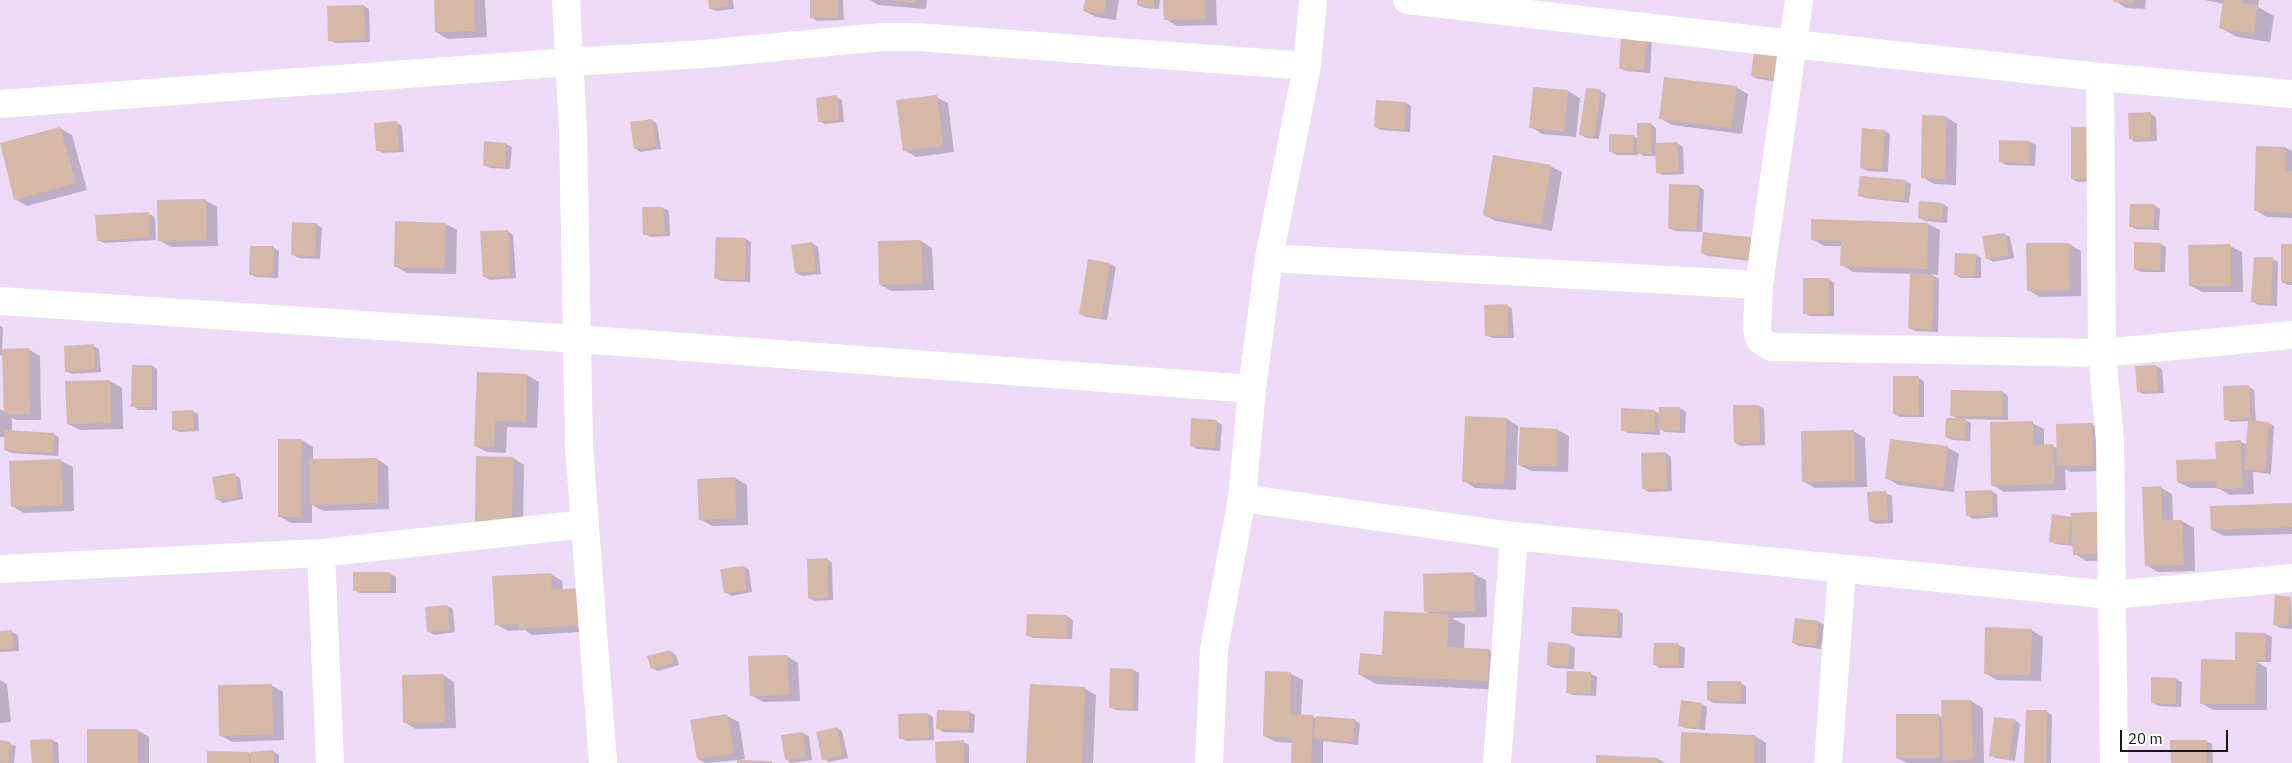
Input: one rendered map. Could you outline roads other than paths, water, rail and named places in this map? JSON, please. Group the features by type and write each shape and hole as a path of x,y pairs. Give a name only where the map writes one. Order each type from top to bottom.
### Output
{"street":[{"path":"566,0 579,448 603,763"},
{"path":"1209,763 1214,649 1242,498 1252,390 1270,258 1307,66 1313,0"},
{"path":"1408,0 2100,77 2292,94"},
{"path":"1799,0 1759,285 1757,330 1760,340 1771,347 2102,353 2292,335"},
{"path":"0,104 569,62 704,54 881,37 916,37 1307,66"},
{"path":"2100,77 2102,353 2110,441 2114,763"},
{"path":"1270,258 1759,285"},
{"path":"0,301 577,338 1252,390"},
{"path":"1242,498 1514,536 1842,570 2111,595 2292,578"},
{"path":"0,569 321,553 585,524"},
{"path":"1497,763 1514,536"},
{"path":"321,553 330,763"},
{"path":"1828,763 1842,570"}]}
